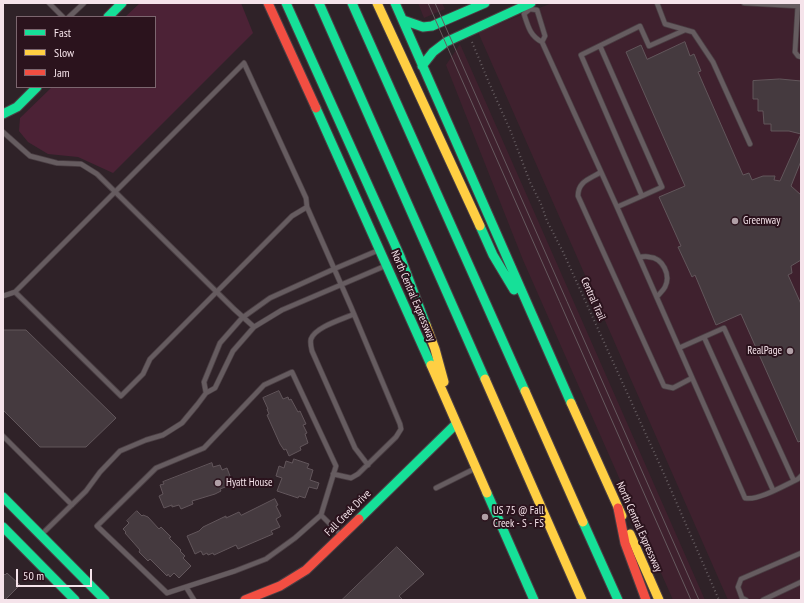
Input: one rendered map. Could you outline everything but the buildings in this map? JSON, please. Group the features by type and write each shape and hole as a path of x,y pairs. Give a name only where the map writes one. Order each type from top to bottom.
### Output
{"main road":[{"path":"109,16 122,3"},
{"name":"North Central Expressway","path":"268,3 387,265 534,600"},
{"path":"286,3 400,256 435,349 456,424"},
{"path":"319,3 582,600"},
{"path":"352,3 618,600"},
{"path":"377,3 493,256 538,331"},
{"name":"North Central Expressway","path":"395,3 538,331 659,600"},
{"path":"403,20 423,27 432,26 484,3"},
{"path":"422,66 442,44 530,6"},
{"path":"3,114 17,105 36,88"},
{"name":"Fall Creek Drive","path":"245,600 280,586 306,570 456,424"},
{"path":"3,497 75,600"},
{"path":"618,508 625,543 646,600"},
{"path":"3,528 33,542 105,600"}],"lane":[{"path":"49,3 62,16"},
{"path":"70,16 84,3"},
{"path":"657,3 665,24 693,32 713,62 750,144"},
{"path":"744,3 798,5 795,52 801,57"},
{"path":"542,42 546,36 537,10 530,6 524,14 527,26 534,38 542,42 617,207 745,498 750,500 794,481 801,476"},
{"path":"642,196 581,55 640,26 649,46 685,30"},
{"path":"600,46 662,187 617,207"},
{"path":"3,296 15,292 244,63 306,198 307,207 400,424 400,429 396,437 358,474 351,478 333,474"},
{"path":"3,132 30,156 56,163 81,164 97,174 242,318 254,327"},
{"path":"601,172 580,184 578,188 578,196 664,386 674,388 692,378"},
{"path":"15,292 121,396 143,374 150,359 292,216 307,207"},
{"path":"206,393 204,382 220,343 242,318 270,298 380,250"},
{"path":"639,257 656,259 662,264 666,272 667,280 665,287 657,298"},
{"path":"33,542 86,491 100,472 120,451 146,440 164,435 182,423 198,405 206,393 215,388 233,351 254,327 282,310 387,265"},
{"path":"354,314 316,331 310,344 312,352 355,448 368,465"},
{"path":"679,348 724,328 794,481"},
{"path":"704,337 772,490"},
{"path":"292,372 336,466 321,515 295,538 266,559 235,571 167,593 97,526 156,468 204,448 264,385 292,372"},
{"path":"3,436 72,505"},
{"path":"436,488 476,468"},
{"path":"321,515 342,536"},
{"path":"746,600 742,598 738,587 741,579 801,553"},
{"path":"763,600 801,582"},
{"path":"186,587 194,600"}],"path":[{"name":"Central Trail","path":"467,32 511,132 530,182 542,204 547,222 563,252 664,474 719,600"}],"shaded area":[{"path":"140,3 241,3 253,33 113,173 78,157 48,154 28,142 19,131 20,118 51,88 156,88 156,16 126,16"},
{"path":"418,3 442,3 445,9 424,18"},
{"path":"552,3 801,3 801,600 728,600 478,32"},
{"path":"460,44 705,600 673,600 523,260 446,65"}],"tram line":[{"path":"428,3 691,600"},
{"path":"435,3 699,600"}],"traffic: fast":[{"path":"109,16 122,3"},
{"path":"286,3 400,256 426,325"},
{"path":"319,3 485,379"},
{"path":"352,3 525,391"},
{"path":"395,3 571,403"},
{"path":"403,20 423,27 432,26 485,3"},
{"path":"422,66 433,52 446,42 531,3"},
{"path":"3,114 17,107 36,88"},
{"path":"316,108 431,365"},
{"path":"480,226 493,255 514,290"},
{"path":"359,519 456,424"},
{"path":"487,493 534,600"},
{"path":"3,497 105,600"},
{"path":"583,522 618,600"},
{"path":"3,527 75,600"}],"traffic: slow":[{"path":"377,3 480,226"},
{"path":"426,325 435,349 444,382"},
{"path":"431,365 487,493"},
{"path":"485,379 582,600"},
{"path":"525,391 583,522"},
{"path":"571,403 622,516"},
{"path":"630,534 659,600"}],"traffic: jam":[{"path":"268,3 316,108"},
{"path":"618,508 625,543 646,600"},
{"path":"245,600 280,586 306,570 359,519"}],"place":[{"name":"Greenway","path":"735,221"},
{"name":"RealPage","path":"790,351"},
{"name":"Hyatt House","path":"218,483"},
{"name":"US 75 @ Fall Creek - S - FS","path":"485,517"}]}
